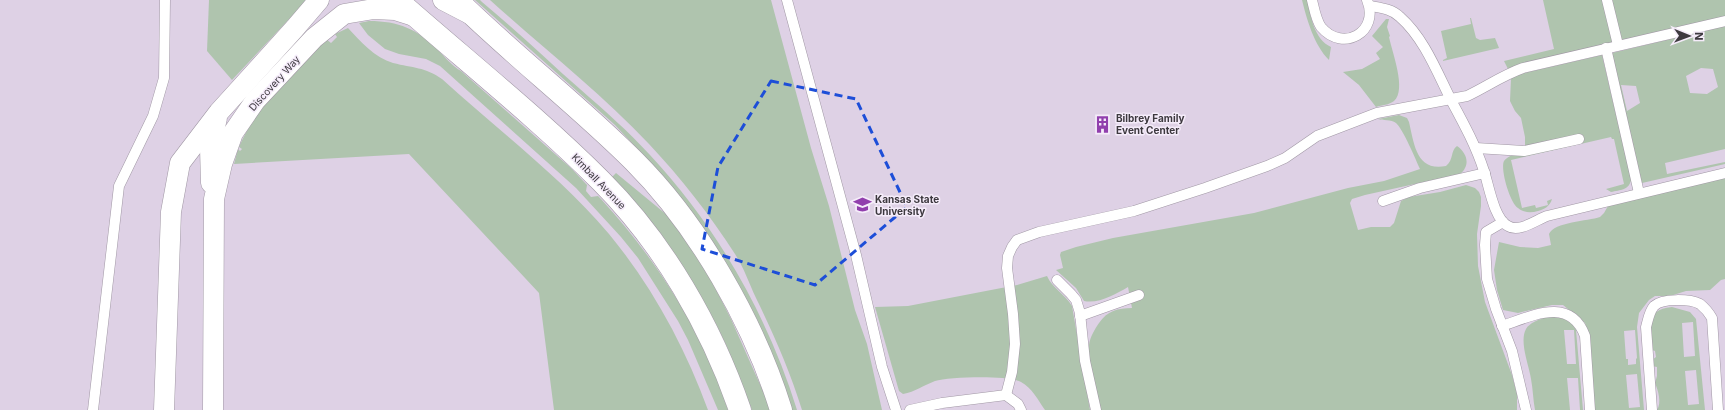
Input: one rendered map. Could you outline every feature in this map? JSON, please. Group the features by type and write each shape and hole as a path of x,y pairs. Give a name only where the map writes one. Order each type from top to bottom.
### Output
{"main road":[{"name":"Kimball Avenue","path":"397,0 420,18 571,152 602,182 632,216 659,250 680,283 725,370 740,410"},
{"path":"457,0 574,104 635,162 660,189 704,249 735,302 762,360 781,410"}],"street":[{"path":"164,410 171,212 180,163 219,112 319,0"},
{"path":"443,0 474,16"},
{"name":"Discovery Way","path":"213,410 214,199 222,164 233,133 255,101 314,38 344,14 355,11 395,10 420,18"},
{"path":"214,199 210,178 210,148 219,112"}],"lane":[{"path":"93,410 119,186 153,116 164,78 165,0"},
{"path":"787,0 856,255 882,367 896,410"},
{"path":"1312,0 1321,26 1330,34 1342,39 1351,39 1360,34 1369,22 1369,3 1394,12 1410,27 1436,70 1476,148 1490,193 1503,222 1514,229 1548,216 1725,173"},
{"path":"1607,0 1618,46"},
{"path":"1006,395 1012,372 1014,344 1013,314 1007,268 1008,256 1017,240 1039,232 1134,211 1205,188 1267,166 1285,158 1318,136 1377,113 1467,96 1481,90 1505,75 1523,68 1725,21"},
{"path":"1606,48 1640,193"},
{"path":"1476,148 1524,150 1579,139"},
{"path":"1383,201 1420,188 1485,173"},
{"path":"1503,222 1486,232 1485,245 1487,279 1514,358 1526,410"},
{"path":"1057,280 1076,300 1080,316 1085,361 1096,410"},
{"path":"1080,316 1139,295"},
{"path":"1652,410 1646,326 1649,315 1655,306 1668,301 1685,300 1698,304 1707,311 1712,318 1718,410"},
{"path":"1502,326 1548,312 1564,314 1574,318 1581,326 1585,336 1590,410"},
{"path":"910,410 955,401 1006,395 1018,404 1021,410"}],"highlighted area":[{"path":"771,81 856,99 907,207 815,285 702,249 718,167"}],"shaded area":[{"name":"Kansas State University","path":"0,0 1725,0 1725,410 0,410"}],"green space":[{"path":"209,0 307,0 232,80 207,51"},
{"path":"475,0 480,0 616,121 642,146 697,212 738,274 755,307 785,375 797,410 792,410 783,384 699,223 669,183 615,125"},
{"path":"490,0 771,0 811,148 829,206 855,310 867,344 882,410 802,410 781,353 744,270 725,239 695,197 649,144 611,106"},
{"path":"1302,0 1307,0 1317,33 1325,43 1331,47 1329,60 1315,40"},
{"path":"1543,0 1725,0 1725,17 1613,42 1508,69 1504,61 1554,49"},
{"path":"1470,18 1476,38 1480,40 1495,38 1499,48 1443,61 1447,58 1441,31 1471,24"},
{"path":"1386,19 1389,19 1387,27 1398,70 1399,88 1398,96 1394,101 1376,107 1359,85 1343,72 1362,69 1380,59 1376,53 1383,47 1372,36"},
{"path":"380,21 398,25 423,37 572,169 587,185 586,191 591,197 598,196 601,199 641,246 676,297 705,352 718,381 728,410 718,410 688,340 678,321 638,258 576,188 440,66 426,59 399,54 385,49 368,35 359,23"},
{"path":"1725,26 1725,149 1665,163 1667,174 1725,162 1725,164 1642,183 1612,53","holes":["1701,68 1713,69 1718,87 1707,94 1690,93 1686,76","1621,85 1636,86 1640,103 1627,111"]},
{"path":"348,28 368,48 386,61 419,68 442,79 570,192 590,213 625,254 653,296 678,340 708,410 554,410 539,293 409,154 234,164 238,149 240,151 242,149 239,147 247,131 266,103 326,39 331,43 337,37 335,34"},
{"path":"1602,55 1631,179 1629,185 1621,190 1611,192 1606,189 1624,184 1614,139 1611,137 1511,160 1522,208 1535,205 1536,208 1548,205 1547,201 1552,199 1549,205 1541,210 1535,212 1525,212 1520,210 1512,200 1506,186 1503,171 1504,161 1506,159 1525,149 1525,137 1521,118 1515,111 1510,101 1511,78 1520,74"},
{"path":"1399,115 1407,118 1418,154 1428,165 1436,167 1446,166 1450,161 1453,150 1457,146 1465,156 1467,163 1466,167 1460,174 1352,199 1350,203 1358,230 1371,227 1390,227 1394,223 1401,201 1409,197 1440,192 1466,185 1475,188 1479,192 1481,197 1481,206 1477,234 1478,266 1485,302 1512,375 1517,394 1517,410 1101,410 1089,361 1089,345 1096,328 1102,319 1113,311 1132,308 1128,287 1101,300 1090,302 1084,301 1076,288 1056,270 1063,268 1060,255 1061,252 1113,238 1254,213 1348,188 1384,181 1420,169 1399,126 1392,121 1378,119"},
{"path":"616,173 667,215 705,268 731,319 770,410 752,410 727,347 716,324 611,178"},
{"path":"1725,177 1725,279 1721,280 1710,290 1686,291 1670,296 1655,296 1649,300 1639,313 1637,327 1644,410 1593,410 1588,335 1585,323 1563,305 1552,305 1518,313 1503,310 1497,290 1494,270 1499,242 1520,247 1538,248 1551,245 1549,234 1552,230 1564,224 1600,217 1608,206","holes":["1635,330 1636,364 1628,365 1628,359 1626,359 1624,331","1637,374 1640,407 1629,408 1626,375"]},
{"path":"1047,276 1052,284 1072,306 1090,410 1045,410 1034,394 1025,385 1021,382 1004,378 979,377 942,380 935,381 907,393 903,394 899,391 875,307 908,306 1017,285"},
{"path":"1672,307 1690,312 1696,319 1705,410 1657,410 1659,400 1655,383 1657,367 1652,366 1652,360 1656,357 1655,351 1652,350 1650,322 1652,316 1656,312","holes":["1693,322 1695,356 1684,357 1682,323","1696,370 1699,404 1688,405 1685,371"]},
{"path":"1547,317 1568,320 1576,330 1583,410 1580,410 1578,378 1567,378 1570,410 1535,410 1532,383 1524,347 1524,334 1530,325","holes":["1564,330 1574,330 1576,364 1567,364"]}],"place":[{"name":"Bilbrey Family Event Center","path":"1103,124"},
{"name":"Kansas State University","path":"862,205"}]}
